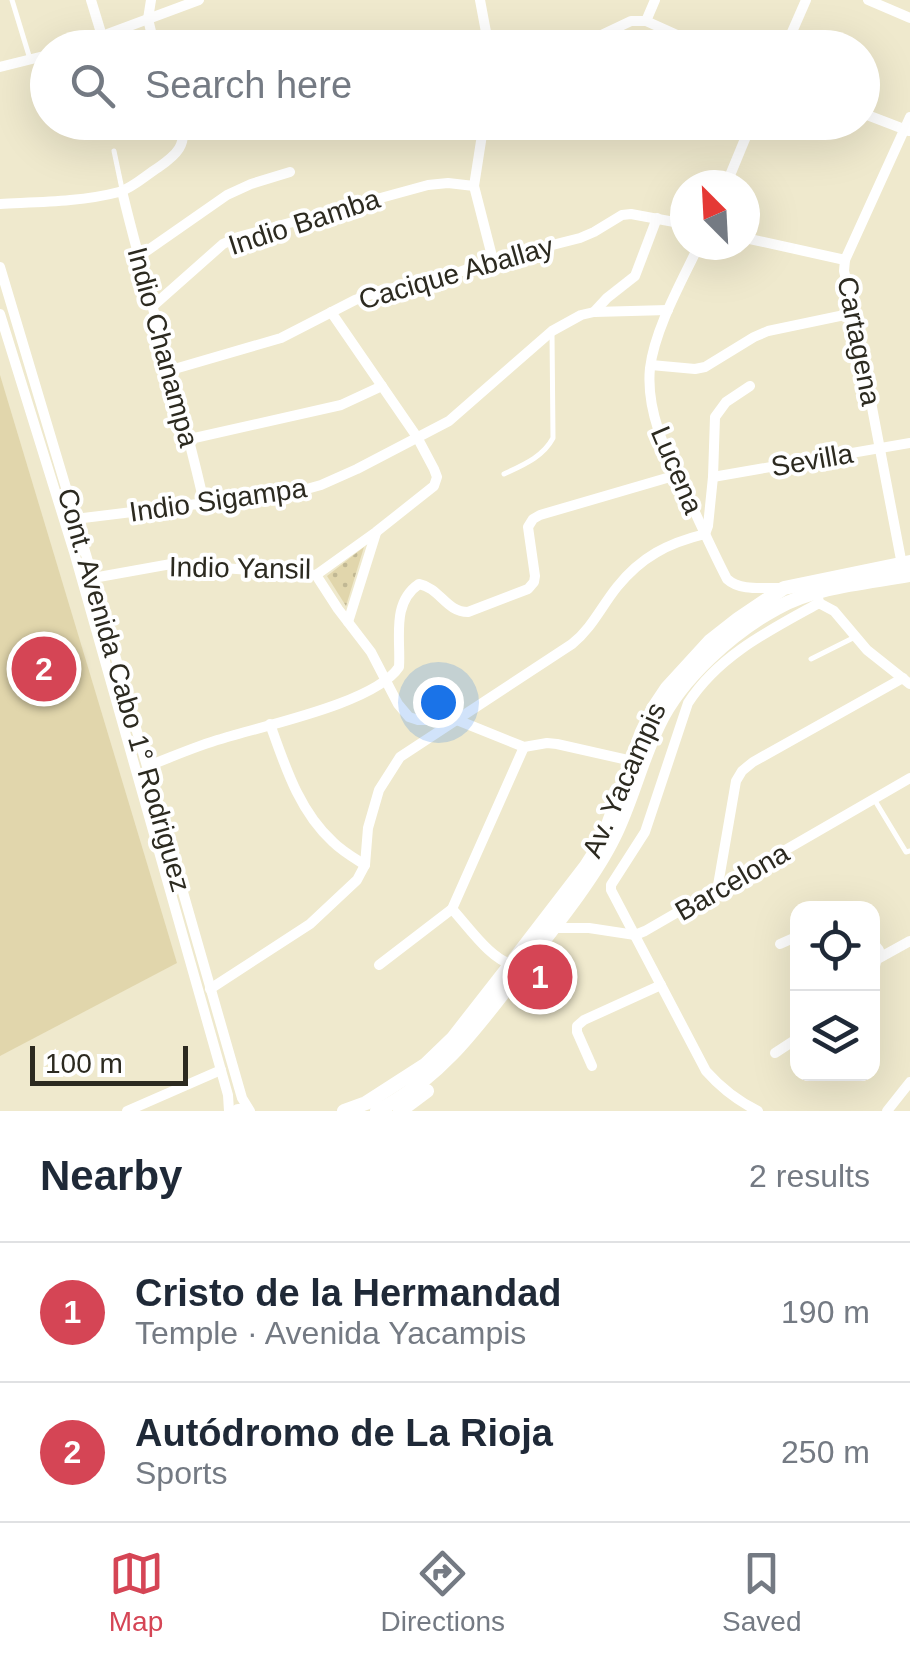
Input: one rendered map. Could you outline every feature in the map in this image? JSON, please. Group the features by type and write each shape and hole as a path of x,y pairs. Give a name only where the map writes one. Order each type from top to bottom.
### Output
{"street":[{"path":"91,0 100,30"},
{"path":"150,0 151,30"},
{"path":"119,30 198,0"},
{"path":"480,0 486,30"},
{"path":"646,21 655,0"},
{"path":"793,30 806,0"},
{"path":"868,0 910,18"},
{"path":"612,30 631,21 646,21 666,30"},
{"path":"0,68 30,59"},
{"name":"Cartagena","path":"906,569 844,271 845,260 910,118"},
{"path":"880,120 907,130"},
{"path":"0,204 122,192 175,156 183,140"},
{"path":"481,140 474,186 493,260"},
{"path":"732,170 745,140"},
{"name":"Indio Bamba","path":"138,257 227,195 290,172"},
{"name":"Indio Bamba","path":"153,306 223,244 238,237 428,184 474,186"},
{"name":"Indio Chanampa","path":"122,192 204,503"},
{"name":"Cacique Aballay","path":"171,370 282,338 380,290 448,276 580,238 622,215 670,221"},
{"path":"594,312 635,276 657,218"},
{"path":"760,241 845,260"},
{"name":"Lucena","path":"692,260 668,310 650,365 654,418 705,534 734,586 784,588"},
{"name":"Cont. Avenida Cabo 1° Rodriguez","path":"0,267 148,766 244,1111"},
{"name":"Indio Sigampa","path":"76,518 296,492 322,485 450,420 568,321 594,312 668,310"},
{"path":"331,312 417,437"},
{"path":"650,365 705,367 768,331 854,313"},
{"name":"Cont. Avenida Cabo 1° Rodriguez","path":"0,314 74,552 221,1070 228,1111"},
{"path":"190,440 340,405 382,386"},
{"path":"210,988 310,924 356,880 365,865 368,828 378,790 400,757 572,644 596,620 627,576 662,548 705,534 713,478 715,417 726,402 750,386"},
{"name":"Indio Yansil","path":"93,578 172,564 316,575 434,486 437,477 417,437"},
{"name":"Sevilla","path":"713,478 910,443"},
{"path":"148,766 217,740 363,696 387,682 400,667 397,630 410,590 419,584 429,586 452,609 468,612 528,590 535,576 528,527 533,519 677,475"},
{"path":"348,622 376,532"},
{"path":"547,928 570,904 606,853 658,726 679,692 713,656 754,623 786,604 818,598 906,569"},
{"name":"Av. Yacampis","path":"344,1111 366,1103 424,1066 453,1038 547,928 602,841 642,732 666,688 710,641 784,588 906,569"},
{"path":"316,575 371,652 409,717 457,720 524,747 557,744 632,762"},
{"path":"716,891 736,781 742,770 906,681 868,650 834,610 818,598"},
{"path":"758,1111 738,1107 706,1071 611,885 645,832 694,694 751,640 818,598"},
{"path":"270,724 287,773 308,811 333,843 365,865"},
{"path":"379,964 452,909 524,747"},
{"name":"Barcelona","path":"635,935 910,778"},
{"path":"570,904 589,928"},
{"path":"377,1111 419,1086 444,1065 476,1028 518,964 498,960 452,909"},
{"path":"547,928 589,928 635,935"},
{"path":"780,944 790,940"},
{"path":"880,958 910,940"},
{"path":"592,1066 576,1032 577,1026 661,985"},
{"path":"400,1111 437,1083 464,1055 476,1028"},
{"path":"775,1053 790,1043"},
{"path":"128,1111 221,1070"},
{"path":"887,1111 910,1082"}],"lane":[{"path":"12,0 30,59"},
{"path":"114,151 122,192"},
{"path":"504,474 532,460 548,448 553,438 552,331"},
{"path":"811,659 855,636"},
{"path":"874,800 906,852 910,851"}],"shaded area":[{"path":"0,375 177,963 0,1056"},
{"path":"364,547 346,606 327,576"}],"place":[{"name":"Autódromo de La Rioja","path":"44,669"},
{"name":"Cristo de la Hermandad","path":"540,977"}]}
